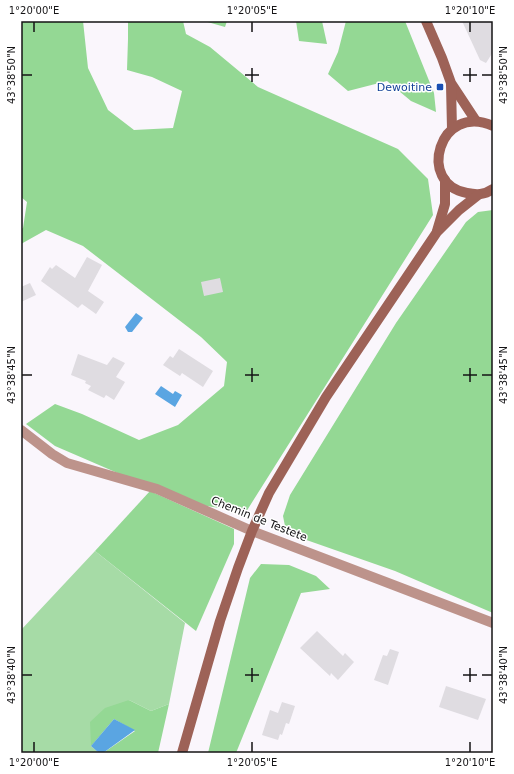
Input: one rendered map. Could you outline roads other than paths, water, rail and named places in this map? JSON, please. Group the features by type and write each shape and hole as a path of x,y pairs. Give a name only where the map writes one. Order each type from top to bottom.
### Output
{"main road":[{"path":"426,21 451,83 452,129"},
{"path":"451,83 487,122"},
{"path":"437,232 445,204 445,180 438,163 438,153 441,144 452,129 463,123 487,122"},
{"path":"445,180 462,192 488,193"},
{"path":"182,753 220,621 252,531 269,493 326,397 437,232 459,210 488,193"}],"street":[{"name":"Chemin de Testete","path":"21,430 52,454 67,463 157,489 252,531 493,623"}],"water":[{"path":"136,313 143,318 132,332 128,332 125,327"},
{"path":"161,386 173,394 175,391 182,395 175,407 155,394"},
{"path":"114,719 135,730 103,753 99,753 91,746"}],"place":[{"name":"Dewoitine","path":"440,87"}]}
